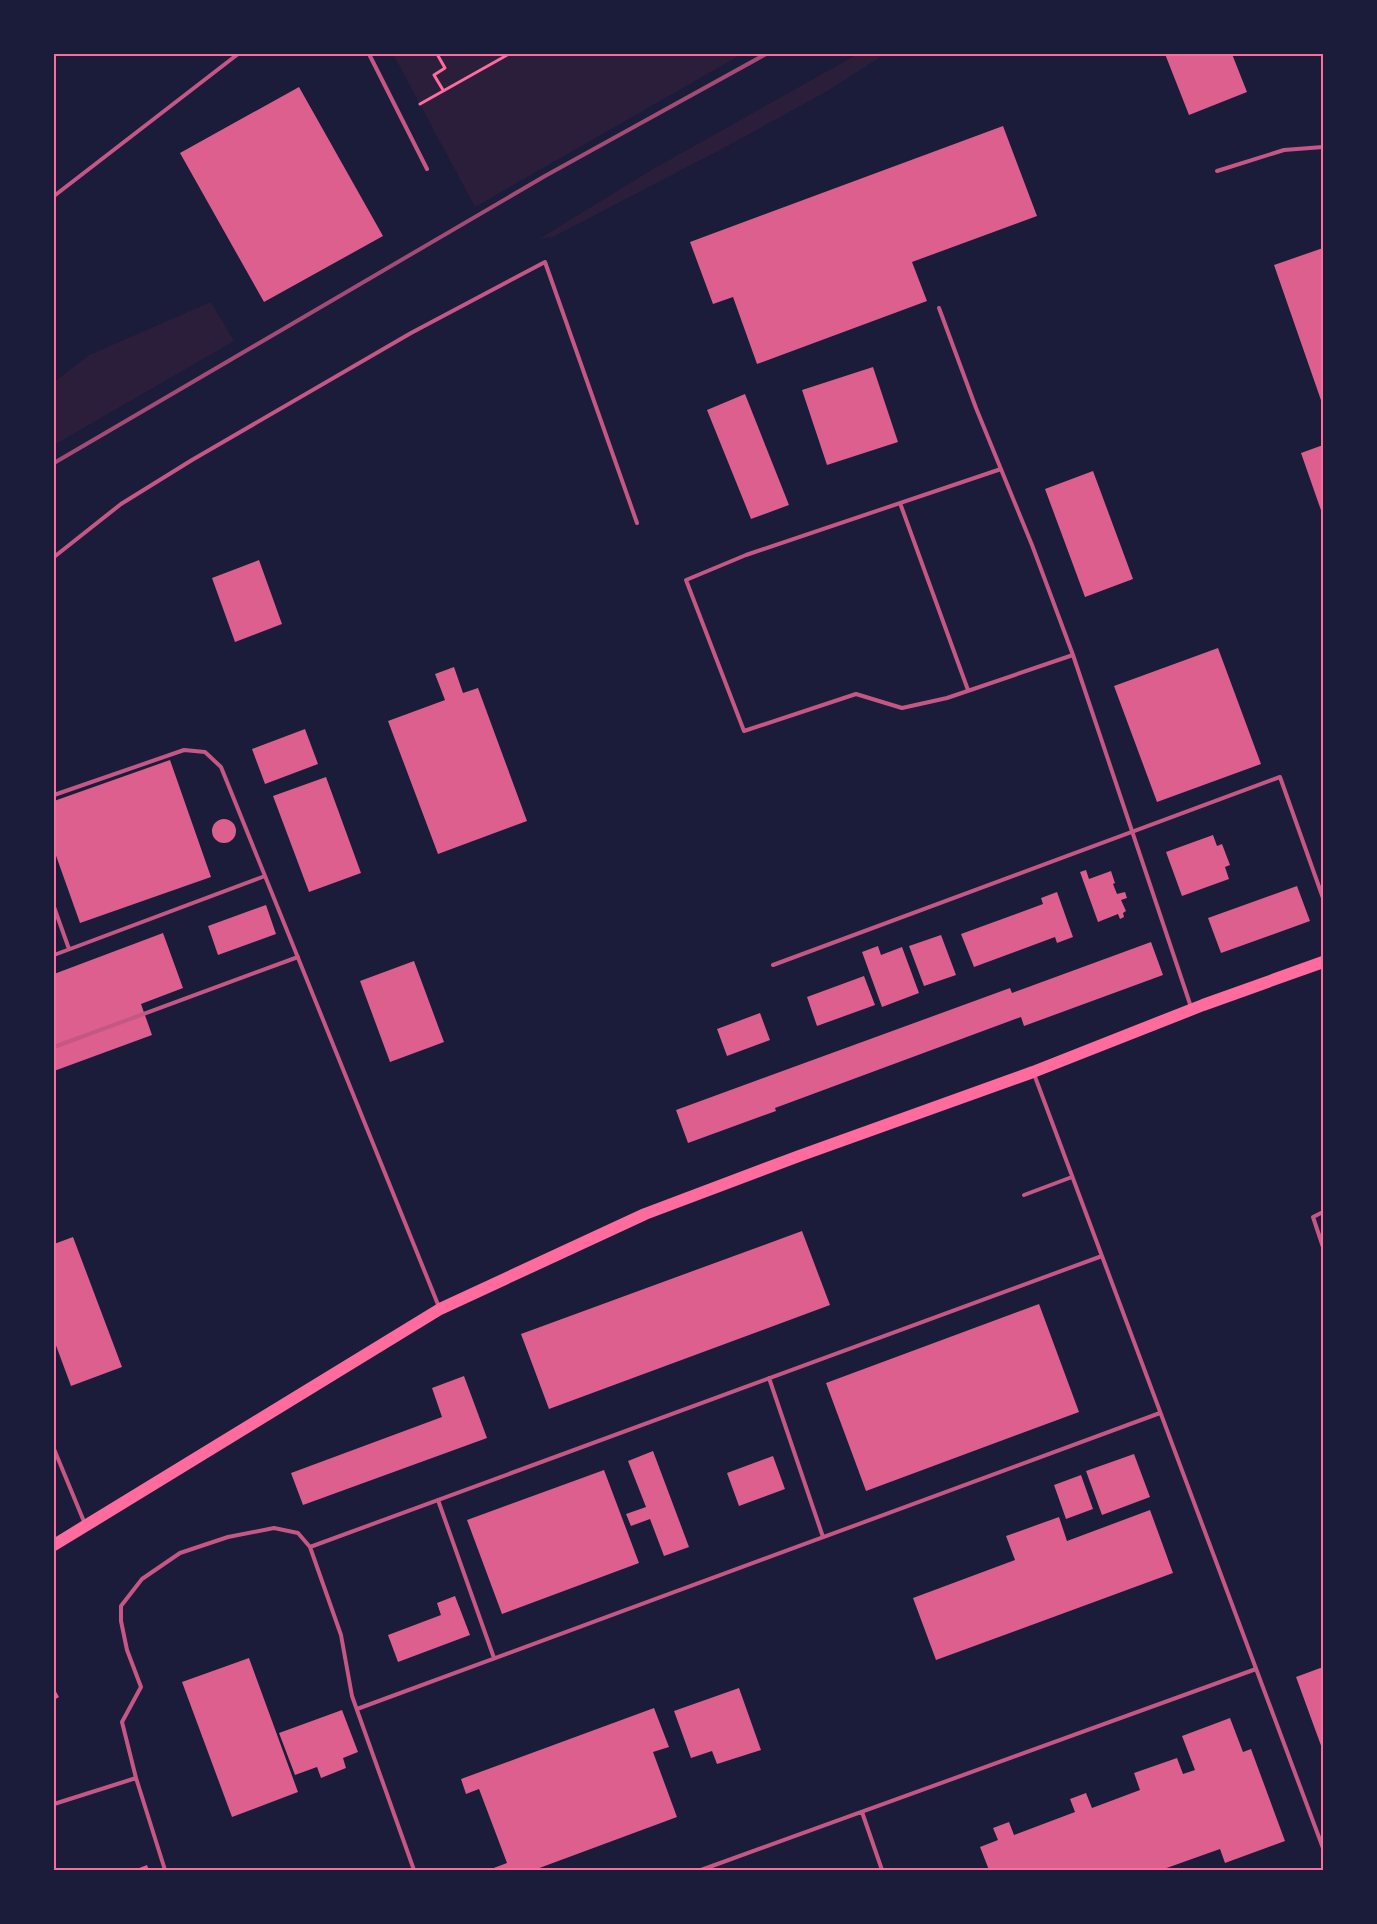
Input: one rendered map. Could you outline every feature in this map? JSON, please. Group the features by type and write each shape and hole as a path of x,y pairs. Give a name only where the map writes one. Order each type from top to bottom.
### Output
{"main road":[{"path":"54,1545 440,1309 645,1214 799,1156 1033,1072 1191,1010 1323,962"}],"lane":[{"path":"54,196 238,54"},
{"path":"369,54 427,169"},
{"path":"1217,171 1284,150 1323,147"},
{"path":"54,557 121,504 192,460 411,333 545,262 636,523"},
{"path":"939,308 976,408 1073,655 1191,1010"},
{"path":"1001,469 746,554 686,580 744,731 856,694 902,708 947,698 1073,655"},
{"path":"900,503 968,690"},
{"path":"54,795 184,750 205,752 220,767 440,1309"},
{"path":"773,965 1280,777 1323,898"},
{"path":"54,955 265,876"},
{"path":"54,907 69,950"},
{"path":"54,1047 298,957"},
{"path":"1033,1072 1323,1848"},
{"path":"1024,1195 1072,1177"},
{"path":"1323,1212 1314,1217 1323,1247"},
{"path":"310,1547 1102,1256"},
{"path":"770,1378 823,1537"},
{"path":"357,1709 1160,1413"},
{"path":"54,1449 86,1526"},
{"path":"438,1500 494,1658"},
{"path":"165,1870 136,1778 122,1722 141,1687 127,1650 121,1621 121,1606 142,1579 180,1553 228,1537 274,1528 298,1533 310,1547 341,1635 352,1696 414,1870"},
{"path":"701,1870 1256,1668"},
{"path":"54,1804 136,1778"},
{"path":"862,1812 882,1870"}],"path":[{"path":"438,54 445,68 434,75 443,90"},
{"path":"420,104 509,54"}],"shaded area":[{"path":"393,54 742,54 475,207"},
{"path":"858,54 885,54 829,90 735,142 553,237 539,239 653,169"},
{"path":"211,302 234,341 54,445 54,382 89,355"}],"building":[{"path":"1165,54 1232,54 1247,92 1189,115"},
{"path":"299,87 383,236 264,302 180,153"},
{"path":"1003,126 1037,216 912,262 927,301 757,364 733,297 713,304 690,242"},
{"path":"1323,248 1323,406 1274,265"},
{"path":"873,367 898,442 827,465 802,390"},
{"path":"745,394 789,505 751,519 707,410"},
{"path":"1323,445 1323,516 1301,453"},
{"path":"1093,471 1133,579 1085,597 1045,489"},
{"path":"259,560 282,624 235,642 212,578"},
{"path":"1218,648 1261,764 1157,802 1114,686"},
{"path":"454,667 463,693 478,688 527,821 438,854 388,721 445,700 435,674"},
{"path":"305,729 318,764 265,784 252,749"},
{"path":"170,760 211,877 80,923 54,850 54,801"},
{"path":"326,777 361,873 309,892 273,796"},
{"path":"219,819 229,819 236,826 236,836 229,843 219,843 212,836 212,826"},
{"path":"1213,835 1217,846 1222,844 1230,865 1225,867 1229,879 1182,896 1166,852"},
{"path":"1086,870 1089,879 1111,871 1117,894 1125,892 1127,898 1121,900 1126,911 1123,913 1124,917 1120,919 1118,914 1098,922 1080,872"},
{"path":"1297,886 1310,921 1221,953 1208,918"},
{"path":"1057,892 1073,937 1057,943 1055,937 974,967 961,934 1043,904 1041,898"},
{"path":"266,905 276,934 218,955 208,926"},
{"path":"163,933 183,988 141,1004 152,1035 54,1071 54,974"},
{"path":"941,935 956,975 924,986 909,946"},
{"path":"1151,942 1163,975 1024,1026 1021,1017 775,1108 776,1111 688,1143 676,1110 1010,988 1012,993"},
{"path":"878,946 881,955 902,947 919,993 882,1007 862,952"},
{"path":"414,961 444,1042 390,1062 360,981"},
{"path":"864,976 875,1005 817,1026 807,997"},
{"path":"760,1013 770,1040 727,1056 717,1029"},
{"path":"802,1231 830,1305 549,1409 521,1334"},
{"path":"73,1237 122,1367 71,1386 54,1340 54,1244"},
{"path":"1039,1304 1079,1412 866,1491 826,1383"},
{"path":"464,1376 487,1438 303,1505 291,1473 442,1417 432,1388"},
{"path":"653,1451 689,1547 664,1556 650,1519 631,1526 626,1514 646,1507 628,1461"},
{"path":"1134,1454 1150,1497 1102,1515 1086,1471"},
{"path":"773,1456 785,1489 739,1506 727,1473"},
{"path":"604,1470 639,1563 502,1614 467,1520"},
{"path":"1081,1475 1093,1509 1066,1519 1054,1485"},
{"path":"1150,1510 1173,1573 936,1660 913,1598 1015,1560 1006,1536 1059,1517 1067,1541"},
{"path":"455,1596 470,1635 398,1662 388,1635 441,1615 437,1603"},
{"path":"249,1658 298,1792 232,1817 182,1682"},
{"path":"1323,1667 1323,1751 1296,1677"},
{"path":"54,1688 59,1697 54,1700"},
{"path":"739,1688 761,1750 717,1764 712,1751 691,1758 674,1711"},
{"path":"654,1708 669,1747 653,1752 677,1817 534,1870 491,1869 507,1863 479,1789 466,1794 461,1779"},
{"path":"342,1710 358,1752 343,1758 346,1768 321,1778 317,1767 295,1775 279,1733"},
{"path":"1230,1718 1243,1752 1251,1749 1285,1841 1225,1863 1220,1849 1161,1870 989,1870 980,1847 998,1840 993,1828 1009,1822 1014,1835 1075,1812 1070,1799 1086,1793 1092,1808 1140,1790 1134,1773 1177,1758 1183,1774 1195,1770 1182,1736"},
{"path":"147,1865 149,1870 134,1870"}],"railway":[{"path":"54,463 545,176 766,54"}]}
